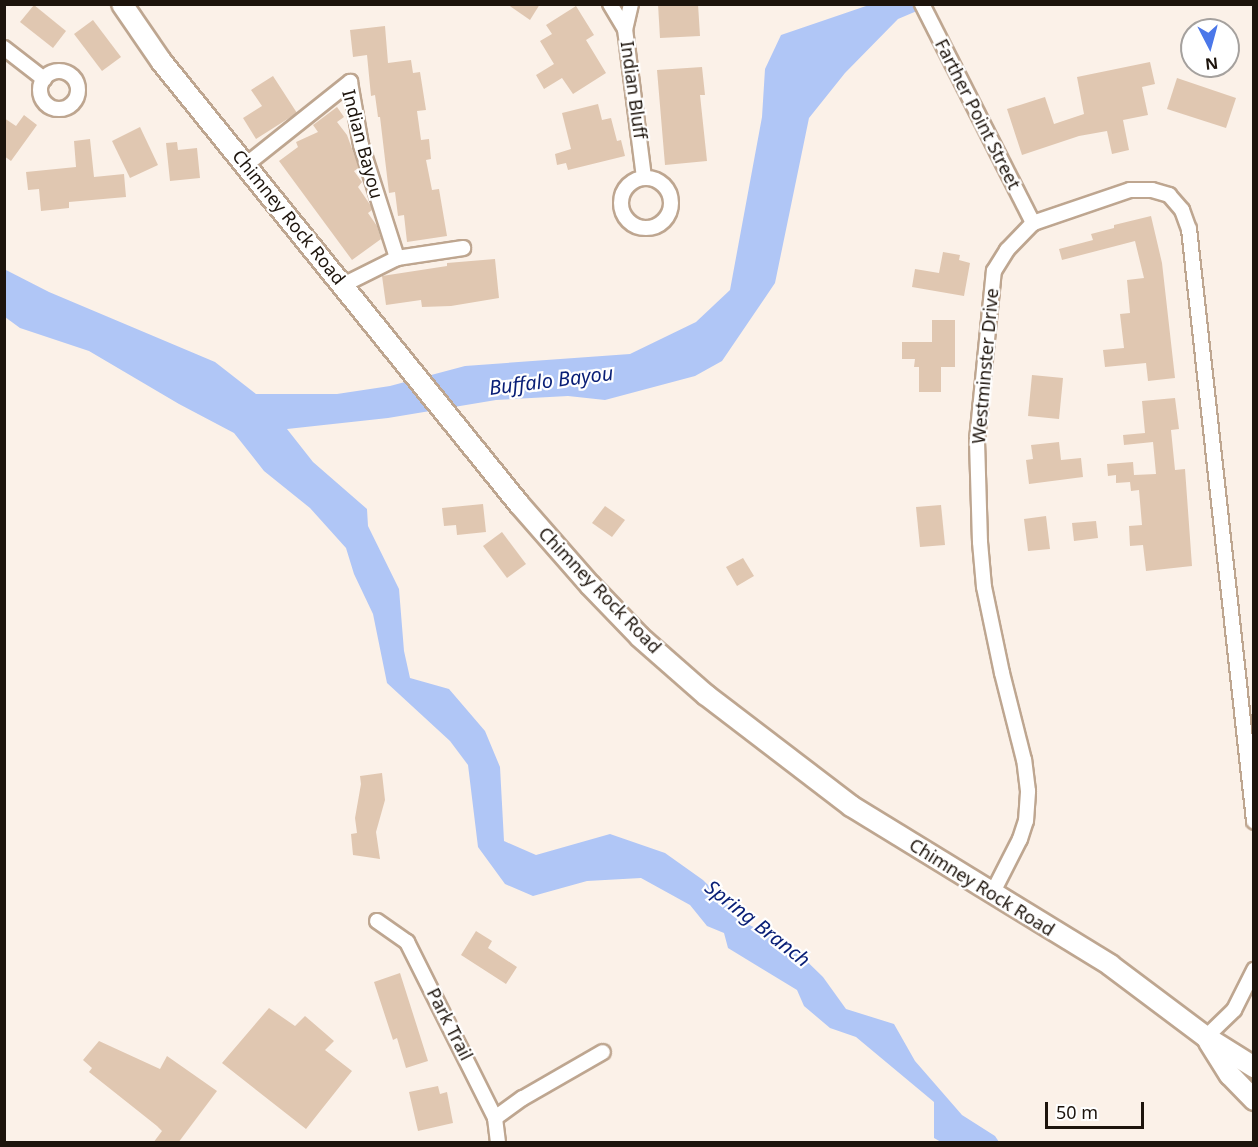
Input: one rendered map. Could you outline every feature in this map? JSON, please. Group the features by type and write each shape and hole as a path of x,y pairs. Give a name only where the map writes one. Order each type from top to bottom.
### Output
{"main road":[{"name":"Chimney Rock Road","path":"122,4 161,61 247,164 519,504 590,585 640,637 706,695 851,806 1110,965 1206,1037 1254,1066"},
{"name":"Chimney Rock Road","path":"1206,1037 1230,1075 1254,1100"}],"street":[{"path":"610,4 625,29"},
{"name":"Indian Bluff","path":"631,4 625,29 644,177"},
{"name":"Farther Point Street","path":"922,4 1033,224"},
{"path":"4,48 44,79"},
{"name":"Indian Bayou","path":"247,164 350,82 361,145 397,258"},
{"name":"Westminster Drive","path":"993,892 1020,839 1026,821 1029,791 984,587 977,440 994,271 1007,250 1033,224 1130,190 1152,190 1169,195 1182,210 1189,229 1254,821"},
{"path":"343,285 397,258 463,248"},
{"name":"Park Trail","path":"377,921 407,942 495,1118 498,1143"},
{"path":"1206,1037 1234,1010 1254,970"},
{"path":"495,1118 523,1098 603,1052"}],"water":[{"name":"Buffalo Bayou","path":"869,5 931,5 898,19 845,73 809,118 775,283 722,361 695,376 605,400 568,396 496,400 388,418 287,429 313,462 367,509 368,526 399,589 404,651 410,678 449,689 485,731 500,767 504,841 536,855 610,834 665,853 703,880 747,924 787,942 823,977 846,1009 894,1024 915,1061 962,1115 995,1136 999,1142 941,1142 934,1138 934,1102 856,1037 830,1028 804,1006 797,990 728,948 724,933 707,926 690,905 641,878 587,881 533,896 505,884 478,847 468,765 450,741 387,683 373,614 354,574 346,548 310,508 264,471 234,433 179,404 89,351 20,328 5,317 4,269 49,292 215,362 256,394 337,394 390,386 465,366 630,354 696,322 730,290 762,117 765,69 781,35"}],"building":[{"path":"507,4 540,4 530,20"},
{"path":"658,4 698,4 700,36 660,38"},
{"path":"34,5 66,31 53,48 20,22"},
{"path":"576,6 594,35 586,40 606,73 573,94 562,78 544,89 536,75 554,64 540,41 552,34 546,25"},
{"path":"93,20 121,57 102,71 74,34"},
{"path":"385,26 388,63 411,60 413,73 420,72 426,110 417,111 421,140 429,139 431,159 426,160 432,190 439,189 447,236 407,242 404,215 398,216 395,192 389,193 380,117 378,117 375,95 371,96 367,55 353,57 350,30"},
{"path":"1150,62 1155,84 1142,87 1148,115 1123,120 1129,150 1112,154 1107,131 1079,136 1022,155 1007,109 1045,97 1054,124 1084,114 1077,77"},
{"path":"702,67 705,95 700,95 707,161 665,165 657,70"},
{"path":"273,76 297,113 256,139 243,118 262,106 251,90"},
{"path":"1177,78 1236,98 1226,128 1167,109"},
{"path":"598,104 602,120 611,118 617,141 621,140 625,156 568,170 566,163 557,165 555,154 571,149 562,113"},
{"path":"337,107 344,117 337,122 347,135 359,168 354,171 362,182 358,187 371,206 372,210 368,213 377,226 381,239 352,260 279,161 298,147 296,142 318,132 313,125"},
{"path":"24,115 37,125 11,161 4,156 4,118 16,126"},
{"path":"140,127 158,165 130,178 112,141"},
{"path":"90,139 94,177 124,174 126,197 69,202 69,208 41,211 39,189 28,190 26,172 76,167 74,141"},
{"path":"177,142 178,150 197,148 200,178 170,181 166,143"},
{"path":"1151,216 1162,263 1175,378 1148,381 1146,363 1105,367 1103,350 1124,348 1120,314 1130,313 1127,280 1144,278 1135,241 1062,260 1059,249 1093,240 1091,234 1114,228 1114,225"},
{"path":"943,252 960,255 959,260 970,263 964,296 912,287 915,269 939,273"},
{"path":"495,259 499,298 451,306 422,307 421,300 386,305 382,276 447,266 447,263"},
{"path":"932,320 955,320 955,367 941,367 941,392 919,392 919,367 914,367 915,359 902,359 902,342 932,342"},
{"path":"1032,375 1063,378 1059,419 1028,416"},
{"path":"1175,398 1179,429 1171,430 1175,470 1185,469 1192,566 1146,571 1143,545 1130,546 1129,526 1142,525 1139,490 1131,491 1130,482 1116,483 1116,475 1108,476 1107,464 1133,462 1134,475 1156,474 1153,442 1124,445 1123,435 1145,433 1142,401"},
{"path":"1059,442 1061,460 1081,458 1083,477 1029,484 1026,460 1033,459 1031,445"},
{"path":"483,504 486,532 457,535 456,525 444,526 442,508"},
{"path":"941,505 945,545 920,547 916,507"},
{"path":"605,506 625,520 612,537 592,523"},
{"path":"1046,516 1050,549 1028,551 1024,519"},
{"path":"1096,521 1098,538 1074,541 1072,523"},
{"path":"502,532 526,564 507,578 483,546"},
{"path":"743,558 754,576 737,586 726,567"},
{"path":"382,773 385,800 376,832 380,859 353,855 351,834 357,833 355,818 361,784 360,776"},
{"path":"476,931 492,941 488,948 517,967 506,984 461,955"},
{"path":"400,973 428,1061 406,1068 397,1038 393,1040 374,982"},
{"path":"269,1008 295,1026 305,1016 334,1041 325,1050 352,1071 306,1129 222,1063"},
{"path":"99,1041 160,1069 167,1056 217,1091 178,1143 153,1143 162,1131 89,1072 92,1068 83,1060"},
{"path":"438,1086 440,1094 447,1092 453,1123 418,1131 409,1092"}],"water label":[{"name":"Spring Branch","path":"758,923"}]}
